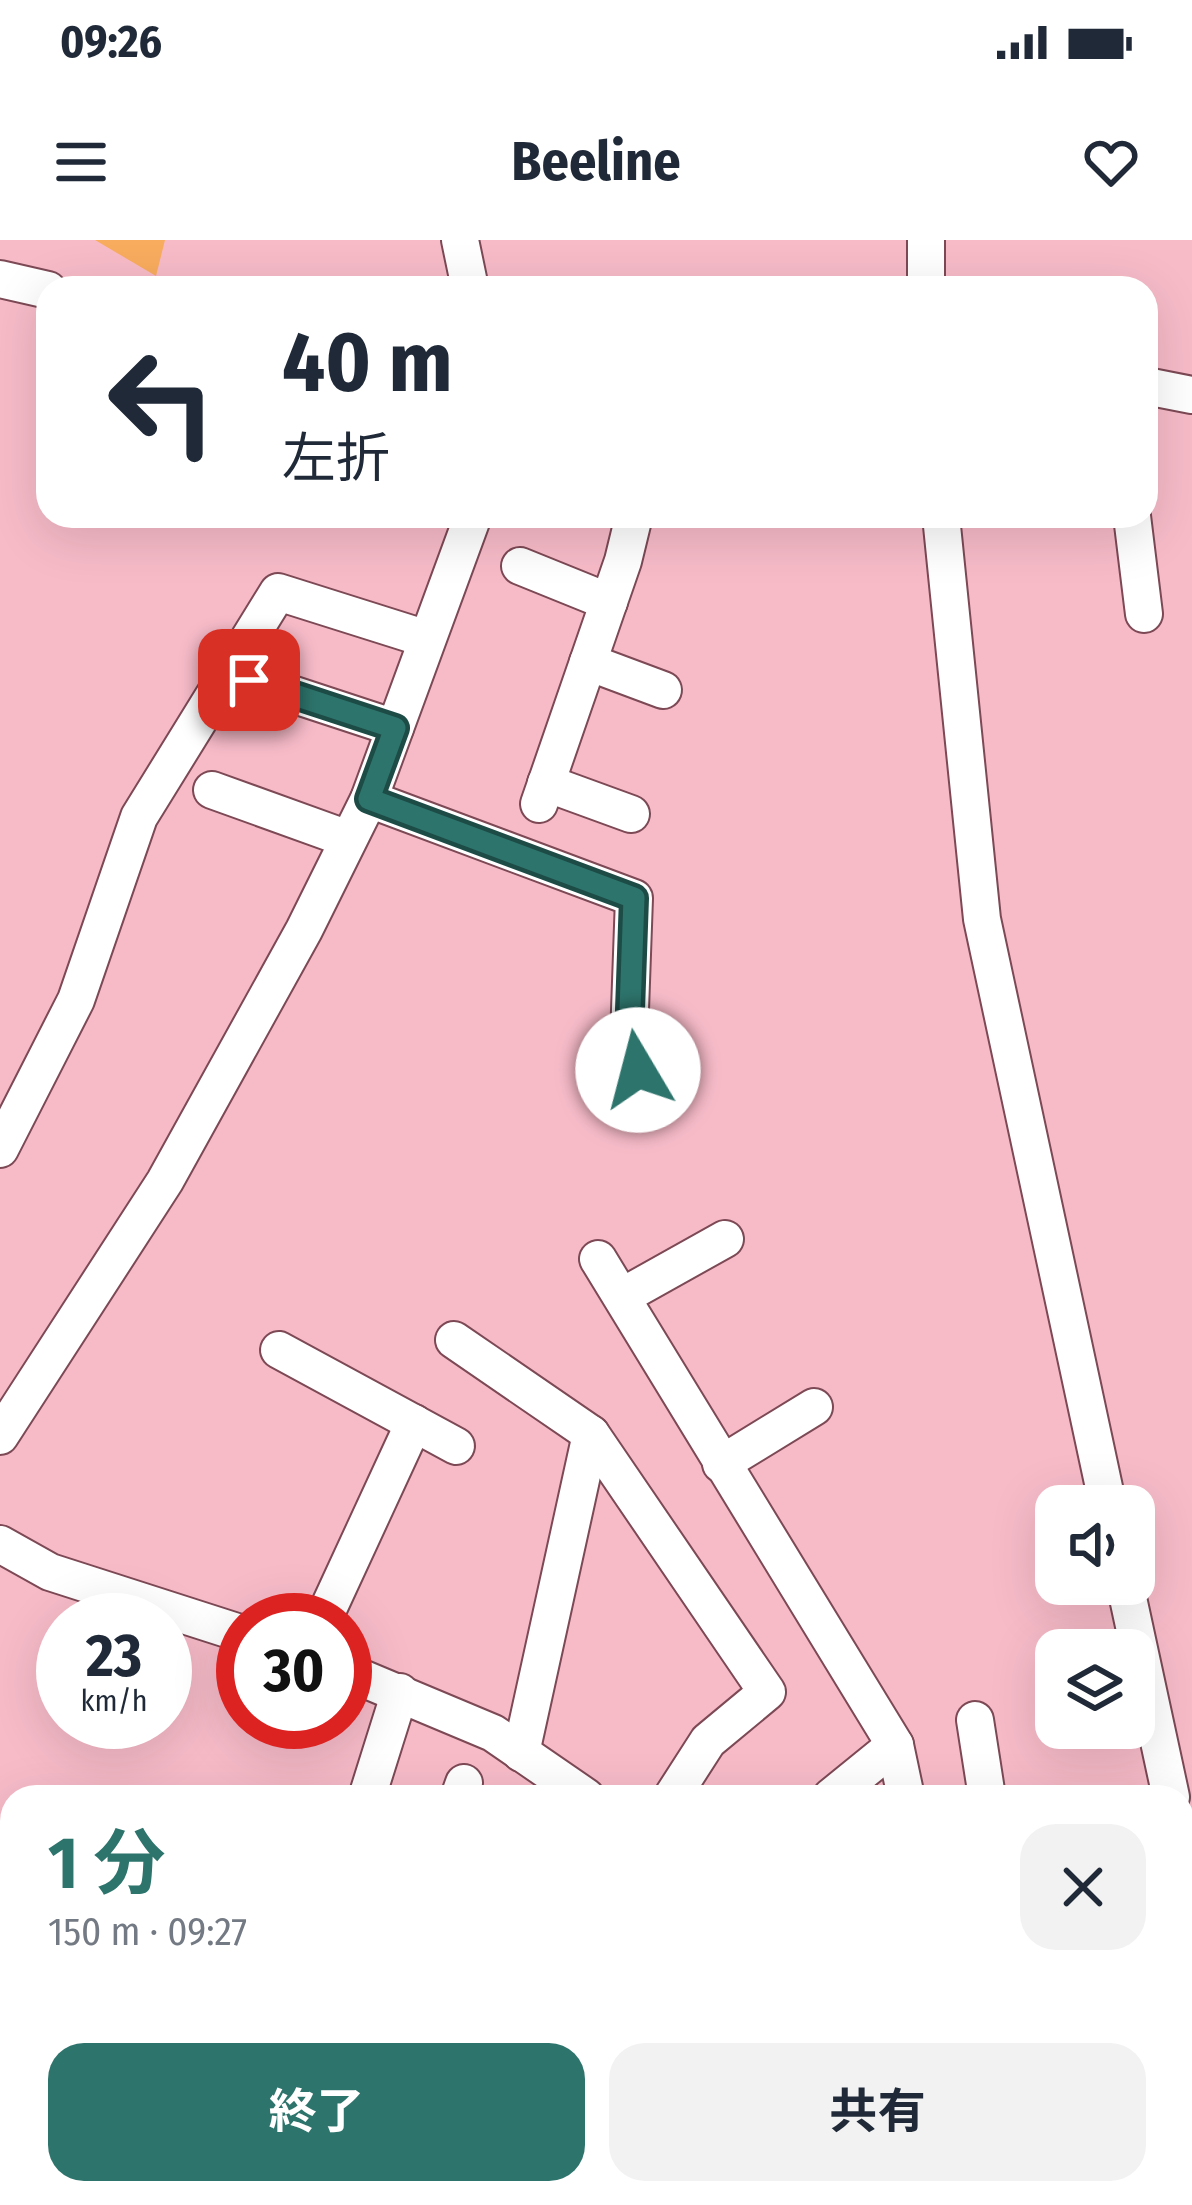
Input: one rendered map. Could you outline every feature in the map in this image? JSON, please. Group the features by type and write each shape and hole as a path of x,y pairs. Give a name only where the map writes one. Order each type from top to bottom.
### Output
{"street":[{"path":"460,240 468,276"},
{"path":"926,240 926,276"},
{"path":"0,279 36,287"},
{"path":"1158,388 1192,395"},
{"path":"0,1436 165,1181 349,839 369,799 469,528"},
{"path":"631,528 543,794 631,814"},
{"path":"942,528 982,919 1103,1485"},
{"path":"1133,528 1144,614"},
{"path":"520,566 609,602"},
{"path":"0,1148 76,1000 140,817 278,592 428,639"},
{"path":"589,662 663,690"},
{"path":"249,680 395,728"},
{"path":"212,790 349,839"},
{"path":"369,799 634,898 629,1038 638,1070"},
{"path":"622,1296 725,1239"},
{"path":"598,1259 895,1745 903,1785"},
{"path":"454,1340 591,1434 767,1692 708,1741 680,1785"},
{"path":"279,1350 456,1446"},
{"path":"721,1464 814,1407"},
{"path":"335,1593 414,1423"},
{"path":"521,1753 591,1434"},
{"path":"0,1544 50,1572 216,1625"},
{"path":"1130,1605 1168,1785"},
{"path":"372,1681 494,1733 568,1785"},
{"path":"371,1785 400,1692"},
{"path":"975,1720 985,1785"},
{"path":"846,1785 895,1745"}],"shaded area":[{"path":"95,240 165,240 156,276"}],"route":[{"path":"249,680 395,728 369,799 634,898 629,1038 638,1070"}]}
